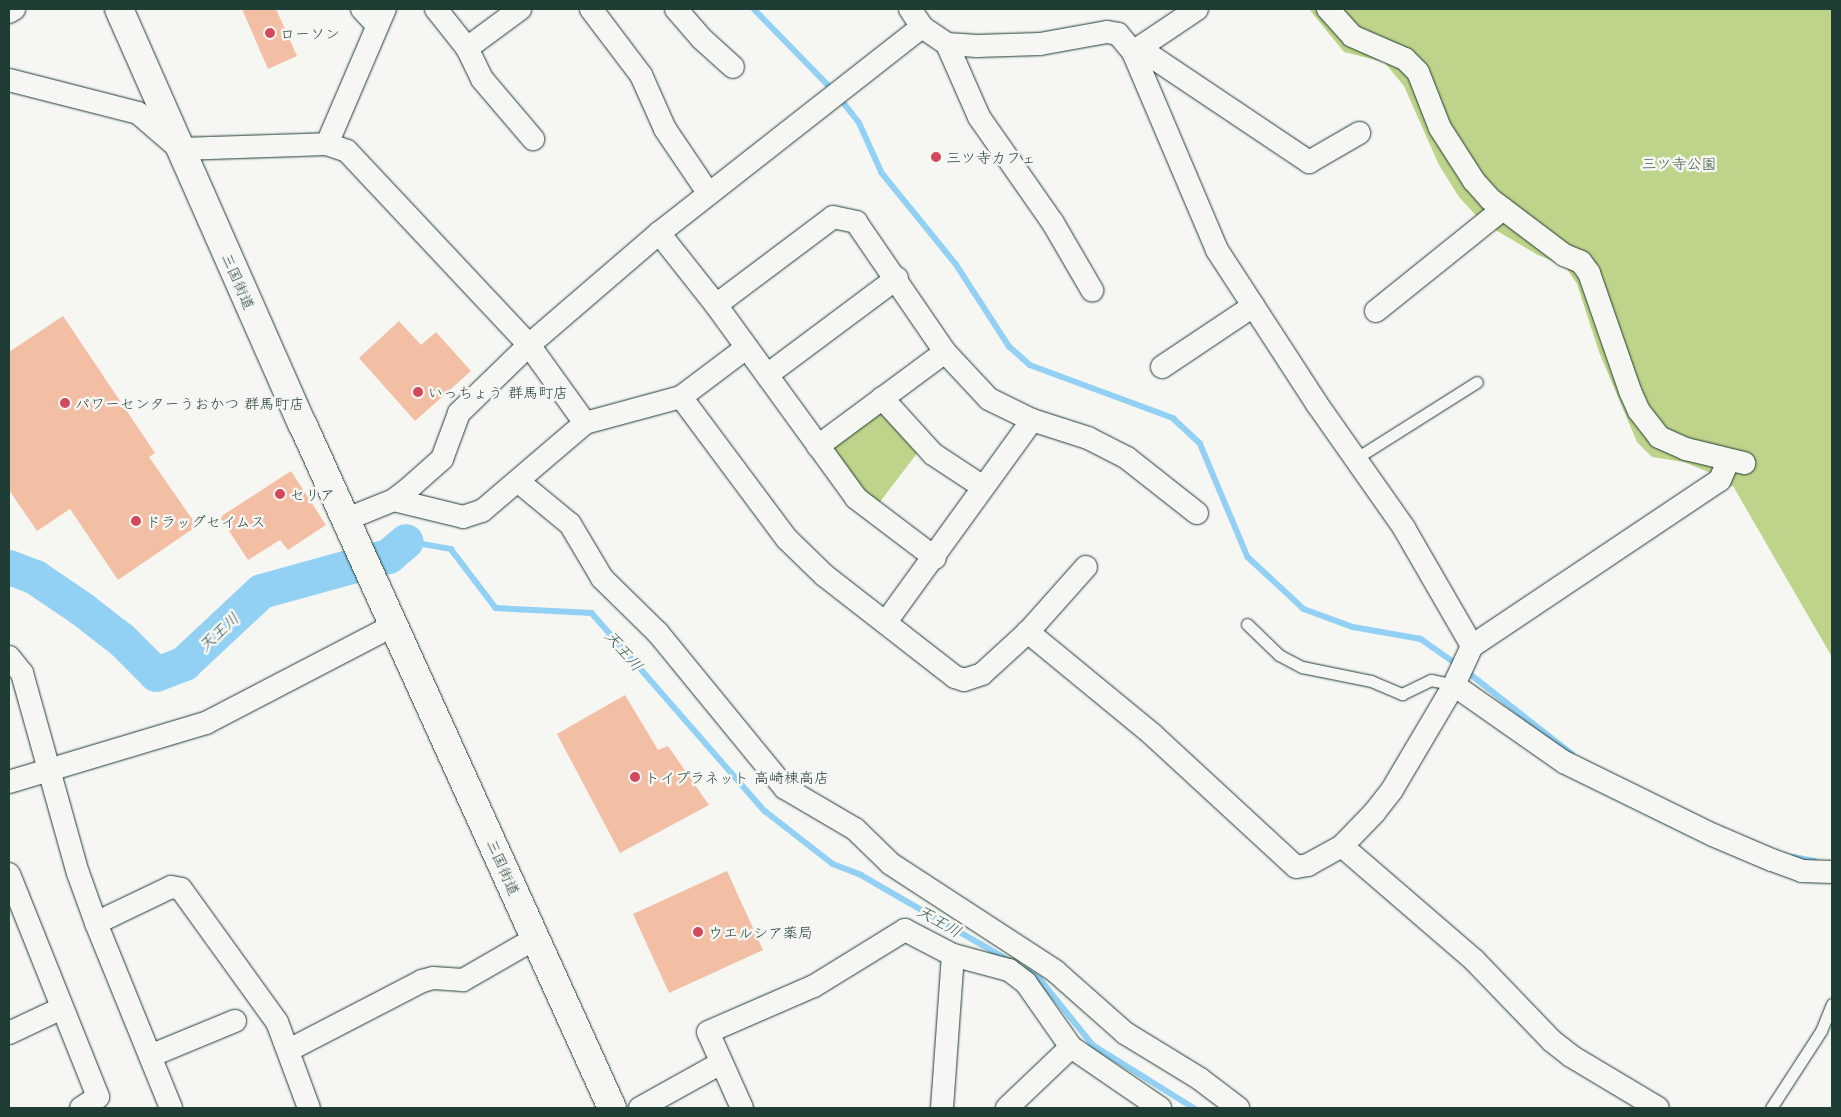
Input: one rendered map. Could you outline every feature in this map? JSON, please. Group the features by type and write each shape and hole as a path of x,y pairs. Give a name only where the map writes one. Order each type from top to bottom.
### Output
{"main road":[{"name":"三国街道","path":"119,9 180,149 612,1108"}],"street":[{"path":"9,12 14,9"},
{"path":"436,9 467,48 482,79 532,140"},
{"path":"467,48 520,9"},
{"path":"591,9 641,75 665,129 709,194"},
{"path":"676,9 701,38 733,66"},
{"path":"1136,50 1197,9"},
{"path":"1028,632 1152,734 1296,867 1308,865 1342,846 1392,790 1454,685 1472,646 1720,480 1736,462 1670,444 1659,437 1639,411 1630,391 1589,273 1581,262 1564,255 1490,199 1454,154 1418,72 1405,59 1352,36 1328,9"},
{"path":"327,144 375,14"},
{"path":"347,519 394,500 442,459 459,413 529,345 659,233 709,194 916,18 947,44 979,117 1053,223 1092,290"},
{"path":"947,44 977,46 1040,44 1107,32 1118,34 1136,50 1309,162 1359,133"},
{"path":"1136,50 1217,250 1355,459 1404,528 1472,646"},
{"path":"9,80 138,113 180,149 327,144 347,151 529,345 585,423"},
{"path":"1376,311 1504,209"},
{"path":"716,305 833,217 856,222 897,278 945,352 989,399 1032,420 1088,438 1127,458 1197,513"},
{"path":"659,233 716,305 856,498 935,558"},
{"path":"767,375 897,278"},
{"path":"1162,367 1253,306"},
{"path":"394,500 463,517 482,511 519,482 585,423 681,397 746,348"},
{"path":"818,446 945,352"},
{"path":"681,397 787,540 824,575 947,671 964,680 982,674 1028,632 1086,567"},
{"path":"882,398 932,454 983,487"},
{"path":"886,622 935,558 983,487 1032,420"},
{"path":"519,482 570,524 602,578 658,633 784,788 856,829 891,864 1055,971 1125,1033 1200,1079 1238,1108"},
{"path":"9,782 206,723 394,625"},
{"path":"9,657 22,673 49,771 96,923 171,1108"},
{"path":"1454,685 1564,762 1713,835 1772,860 1802,871 1832,872"},
{"path":"1342,846 1474,960 1552,1041 1571,1056 1658,1108"},
{"path":"9,874 60,1009 98,1097 81,1108"},
{"path":"96,923 171,887 181,889 277,1022 309,1108"},
{"path":"742,1108 708,1032 814,986 905,930 953,955 1009,970 1026,983 1071,1047 1160,1108"},
{"path":"288,1050 422,981 433,978 463,980 536,938"},
{"path":"942,1108 953,955"},
{"path":"9,1033 60,1009"},
{"path":"150,1056 235,1021"},
{"path":"1007,1108 1071,1047"},
{"path":"640,1108 721,1063"}],"lane":[{"path":"1355,459 1477,382"},
{"path":"1247,624 1278,655 1302,667 1370,681 1402,694 1430,680 1454,685"},
{"path":"1771,1108 1821,1031 1832,1004"}],"green space":[{"name":"三ツ寺公園","path":"1309,9 1832,9 1832,657 1733,486 1722,487 1713,474 1684,462 1652,457 1637,442 1599,352 1577,284 1565,266 1538,255 1482,222 1459,197 1439,165 1404,86 1384,62 1344,52"},
{"path":"877,412 886,413 918,452 876,507 832,454 833,444"}],"building":[{"name":"ローソン","path":"242,9 276,9 297,56 268,69"},
{"name":"パワーセンターうおかつ 群馬町店","path":"63,316 155,453 149,457 197,526 118,580 70,509 37,531 9,490 9,352"},
{"name":"いっちょう 群馬町店","path":"399,321 421,345 436,332 471,371 415,421 359,358"},
{"name":"セリア","path":"291,471 326,525 288,550 280,540 248,560 220,517"},
{"name":"トイプラネット 高崎棟高店","path":"625,695 658,750 668,746 709,805 620,853 557,734"},
{"name":"ウエルシア薬局","path":"727,871 763,950 669,993 633,914"}],"waterway":[{"path":"754,9 834,91"},
{"path":"840,98 859,122 882,173 956,264 1009,346 1030,365 1173,418 1200,443 1248,557 1304,609 1353,627 1421,639 1458,665"},
{"name":"天王川","path":"406,541 451,549 496,608 592,613 765,811 833,864 861,875 1010,961"},
{"name":"天王川","path":"9,567 35,577 82,609 122,640 156,674 184,663 261,591 388,556 406,541"},
{"path":"1465,670 1572,754"},
{"path":"1793,857 1815,861"},
{"name":"天王川","path":"1026,970 1040,979 1093,1045 1194,1108"}],"place":[{"name":"ローソン","path":"270,33"},
{"name":"三ツ寺カフェ","path":"936,157"},
{"name":"いっちょう 群馬町店","path":"418,392"},
{"name":"パワーセンターうおかつ 群馬町店","path":"65,403"},
{"name":"セリア","path":"280,494"},
{"name":"ドラッグセイムス","path":"136,521"},
{"name":"トイプラネット 高崎棟高店","path":"635,777"},
{"name":"ウエルシア薬局","path":"698,932"}]}
